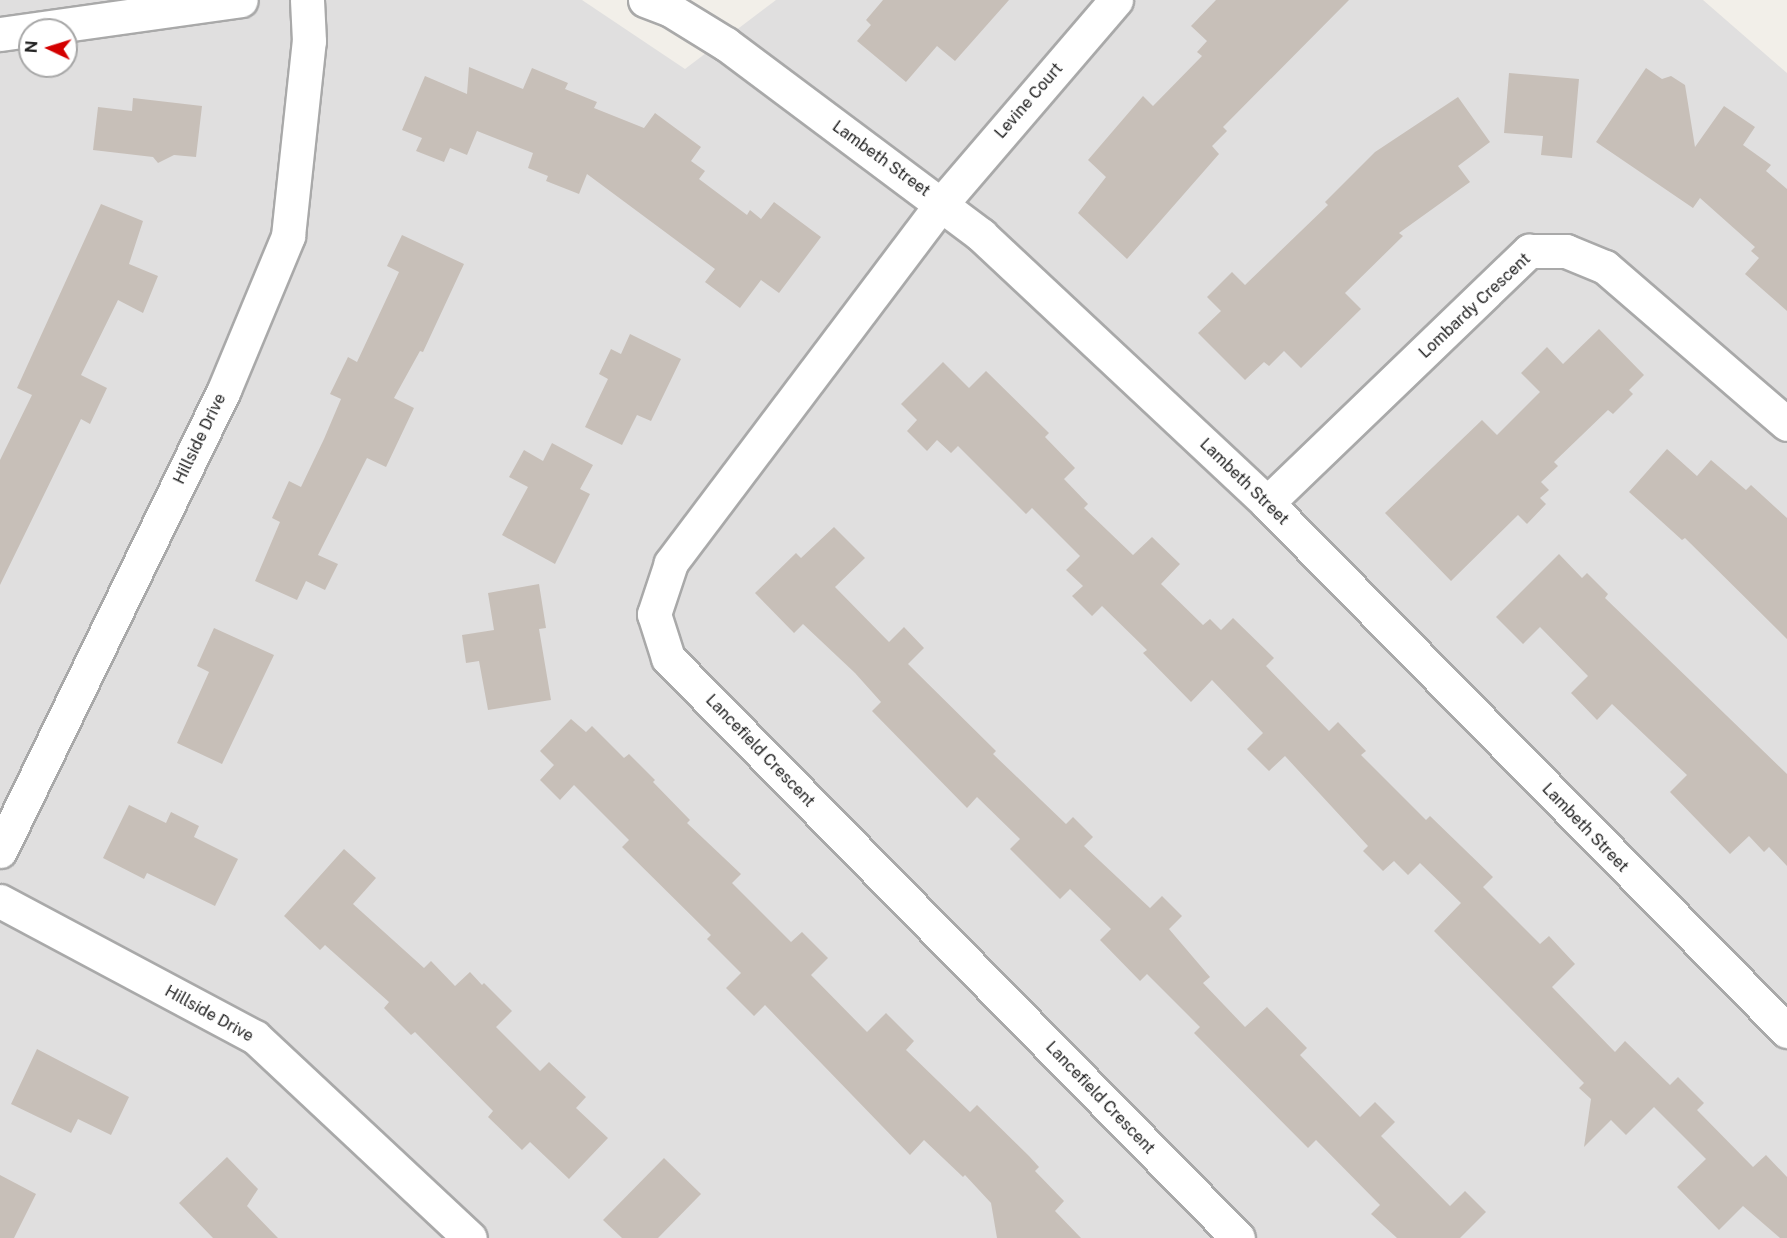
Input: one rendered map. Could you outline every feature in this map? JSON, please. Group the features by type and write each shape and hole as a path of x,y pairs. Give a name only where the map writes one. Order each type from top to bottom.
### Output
{"street":[{"path":"0,34 241,0"},
{"name":"Hillside Drive","path":"0,851 224,390 288,236 309,41 307,0"},
{"name":"Lambeth Street","path":"645,0 669,9 726,44 942,202 981,234 1267,503 1787,1030"},
{"name":"Levine Court","path":"942,202 1116,0"},
{"name":"Lancefield Crescent","path":"942,202 671,563 654,614 668,658 1238,1238"},
{"name":"Lombardy Crescent","path":"1267,503 1528,251 1566,251 1605,267 1787,424"},
{"name":"Hillside Drive","path":"0,901 255,1037 470,1238"}],"shaded area":[{"path":"0,0 582,0 685,69 776,0 1703,0 1787,73 1787,1238 0,1238"}],"building":[{"path":"883,0 1009,0 955,61 937,46 906,82 857,41 871,25 866,20"},
{"path":"1216,0 1349,0 1223,127 1227,131 1212,146 1219,154 1127,259 1078,213 1106,177 1088,160 1143,96 1153,106 1202,56 1197,52 1207,41 1191,26"},
{"path":"469,67 523,89 532,68 568,83 565,89 597,102 594,108 644,128 655,113 701,147 691,161 705,171 699,179 747,215 750,210 761,219 774,202 821,237 779,293 761,280 740,308 705,282 715,269 587,174 579,194 546,181 548,176 528,168 533,153 477,131 467,155 450,148 444,162 416,151 422,138 402,130 425,76 467,94"},
{"path":"1646,68 1662,79 1671,76 1685,85 1695,147 1724,106 1755,127 1743,145 1771,165 1766,171 1787,189 1787,311 1745,274 1759,258 1751,251 1755,247 1700,198 1693,208 1596,142"},
{"path":"1509,73 1579,79 1572,158 1541,155 1543,136 1504,133"},
{"path":"1458,97 1490,142 1458,166 1470,182 1399,233 1403,236 1345,293 1361,309 1301,368 1284,351 1269,366 1264,362 1245,380 1198,333 1221,311 1207,297 1232,272 1245,285 1328,205 1325,202 1375,152"},
{"path":"133,98 202,106 196,157 174,155 158,163 153,157 93,150 98,107 132,111"},
{"path":"101,204 143,221 129,264 158,276 143,313 118,300 81,375 107,388 90,424 81,419 0,585 0,460 32,395 17,388"},
{"path":"402,235 464,264 423,352 420,351 394,398 414,408 386,467 367,458 318,555 338,564 325,590 306,581 297,600 255,581 280,522 272,518 289,481 301,487 324,439 341,399 330,394 348,357 357,362 399,272 387,266"},
{"path":"1599,329 1644,375 1629,390 1633,394 1613,414 1608,410 1554,462 1558,466 1541,482 1549,490 1540,498 1546,504 1527,524 1518,515 1451,581 1385,513 1482,420 1497,435 1540,392 1521,373 1547,347 1563,364"},
{"path":"630,334 681,359 651,421 637,415 622,445 585,427 608,379 599,374 611,349 621,354"},
{"path":"943,362 969,388 986,371 1049,433 1045,437 1075,468 1064,479 1088,504 1084,508 1133,555 1152,537 1180,564 1161,584 1203,625 1210,619 1221,630 1233,618 1274,658 1266,666 1329,731 1338,722 1366,751 1361,755 1426,820 1430,816 1493,877 1483,887 1540,944 1549,936 1575,964 1552,987 1615,1052 1625,1041 1670,1085 1678,1077 1704,1103 1697,1110 1753,1167 1766,1155 1787,1177 1787,1238 1780,1238 1743,1206 1719,1230 1677,1187 1706,1159 1654,1107 1626,1135 1611,1120 1584,1147 1591,1099 1579,1088 1584,1083 1434,931 1461,903 1420,863 1408,875 1394,861 1383,871 1363,851 1368,846 1285,756 1269,771 1247,749 1263,733 1212,680 1191,702 1143,653 1147,650 1102,606 1092,616 1072,596 1083,586 1066,570 1080,556 1032,508 1026,514 958,446 951,453 937,440 927,451 907,431 917,420 901,404"},
{"path":"552,443 593,465 580,489 590,494 555,564 502,535 528,487 509,477 524,450 543,461"},
{"path":"1667,449 1697,476 1711,460 1746,490 1751,485 1787,518 1787,639 1685,538 1682,540 1629,492"},
{"path":"834,527 865,558 835,587 889,642 904,627 924,648 908,664 996,751 993,754 1066,824 1073,817 1093,837 1084,846 1150,908 1162,896 1182,916 1169,929 1210,977 1203,983 1245,1027 1267,1007 1307,1048 1300,1055 1360,1117 1375,1102 1395,1122 1381,1136 1450,1206 1465,1191 1486,1212 1460,1238 1397,1238 1371,1214 1380,1205 1316,1140 1308,1148 1194,1033 1200,1027 1147,974 1140,981 1100,940 1111,929 1070,889 1060,899 1010,849 1020,839 977,797 967,808 872,711 881,702 855,673 803,624 794,633 755,593 796,553 801,558"},
{"path":"1559,554 1582,578 1587,573 1608,594 1605,598 1787,774 1787,866 1769,847 1764,852 1749,836 1730,854 1670,792 1687,775 1612,704 1597,720 1571,693 1588,676 1540,627 1523,644 1496,617"},
{"path":"539,584 546,628 539,629 551,700 488,710 479,661 466,663 462,635 494,630 488,593"},
{"path":"214,628 274,655 222,764 177,743 209,672 197,666"},
{"path":"571,719 586,732 592,726 624,758 629,754 690,820 687,823 741,874 732,883 791,942 802,932 828,958 811,975 867,1032 886,1013 914,1041 906,1050 970,1112 977,1105 1029,1156 1039,1167 1035,1171 1064,1201 1055,1211 1081,1238 997,1238 991,1203 965,1175 963,1177 924,1140 910,1155 765,1005 754,1016 726,988 741,973 707,939 711,935 622,847 629,840 574,785 560,800 540,780 554,765 540,751"},
{"path":"129,805 166,823 171,812 199,826 194,837 238,859 215,906 147,873 144,879 103,858"},
{"path":"344,849 376,878 353,904 424,968 431,961 455,986 470,972 482,985 484,983 512,1011 496,1027 540,1071 549,1062 586,1097 576,1108 608,1138 569,1179 530,1142 522,1150 488,1117 493,1111 415,1032 411,1035 384,1008 389,1002 325,945 320,950 284,916"},
{"path":"37,1049 129,1097 111,1135 78,1119 71,1133 11,1104"},
{"path":"227,1157 258,1189 247,1206 278,1238 213,1238 179,1203"},
{"path":"664,1158 701,1194 658,1238 622,1238 603,1220"},
{"path":"0,1175 36,1194 14,1238 0,1238"}]}
